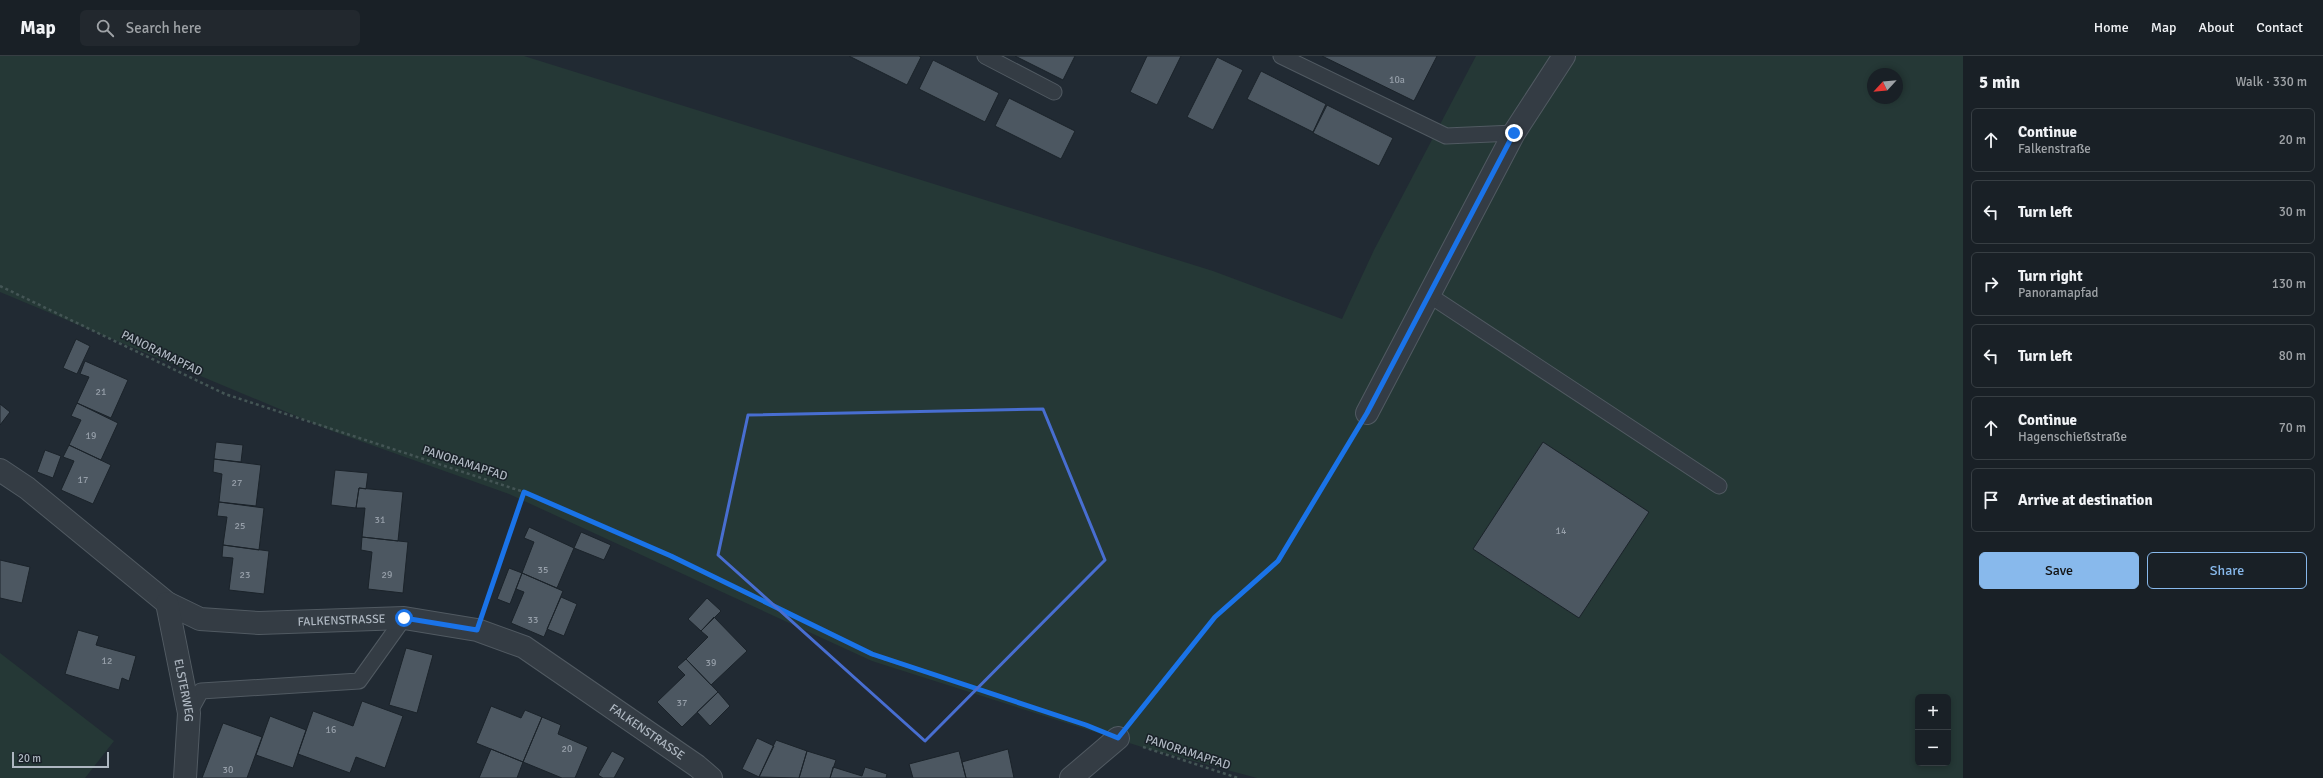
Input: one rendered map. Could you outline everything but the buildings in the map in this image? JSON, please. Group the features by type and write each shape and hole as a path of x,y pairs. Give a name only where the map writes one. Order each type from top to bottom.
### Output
{"street":[{"path":"1367,413 1514,133 1564,56"},
{"name":"FALKENSTRASSE","path":"0,470 27,488 167,603 200,618 259,624 404,618 477,630 524,648 698,766 711,778"},
{"name":"ELSTERWEG","path":"167,603 189,713 185,778"},
{"path":"1070,778 1118,738"}],"lane":[{"path":"985,56 1054,92"},
{"path":"1281,56 1446,136 1514,133"},
{"path":"1429,295 1719,486"},
{"path":"189,713 201,691 359,681 404,618"}],"path":[{"name":"PANORAMAPFAD","path":"0,286 225,394 524,492 671,556 872,654 1078,722 1118,738 1238,778"},
{"path":"1118,738 1215,617 1278,561 1367,413"},
{"path":"477,630 524,492"}],"highlighted area":[{"path":"1043,409 1105,560 925,741 718,555 748,415"}],"green space":[{"path":"0,56 524,56 1213,271 1342,319 1374,250 1476,56 1963,56 1963,778 1257,778 1145,748 872,661 509,494 332,431 0,292"},
{"path":"0,653 114,741 85,778 0,778"}],"route":[{"path":"404,618 477,630 524,492 671,556 872,654 1086,725 1118,738 1215,617 1278,561 1367,413 1514,133"}]}
